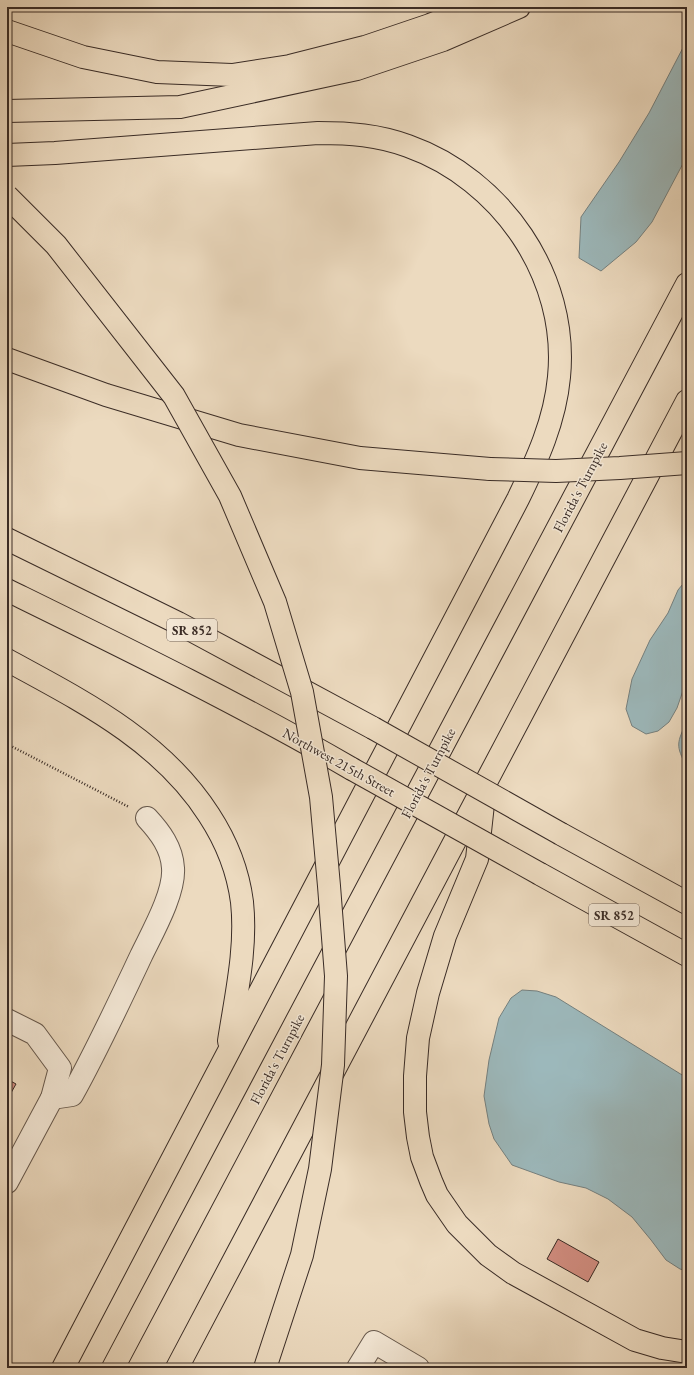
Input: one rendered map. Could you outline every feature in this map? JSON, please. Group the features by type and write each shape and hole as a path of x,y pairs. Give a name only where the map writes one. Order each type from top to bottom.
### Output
{"main road":[{"path":"7,31 83,57 157,72 232,75 290,66 365,47 430,26 475,7"},
{"path":"7,110 180,107 357,69 443,40 519,7"},
{"path":"7,155 55,153 318,132 352,133 382,138 401,144 436,158 462,174 486,193 505,212 522,235 538,264 556,316 560,346 560,376 556,402 538,457 518,499 227,1058 63,1368"},
{"path":"7,196 56,245 174,396 230,496 275,602 302,692 321,797 329,886 336,976 333,1065 320,1169 302,1255 265,1368"},
{"name":"Florida's Turnpike","path":"114,1368 687,284"},
{"path":"7,359 106,395 239,435 360,458 490,469 556,471 687,463"},
{"path":"177,1368 687,401"},
{"name":"SR 852","path":"7,539 178,623 373,728 687,904"},
{"name":"Northwest 215th Street","path":"7,590 194,683 687,955"},
{"path":"7,660 81,700 113,720 141,741 165,761 186,782 218,829 230,855 242,902 243,929 240,973 227,1058"},
{"path":"485,784 477,859 445,936 420,1026 416,1063 415,1112 422,1157 437,1195 445,1208 480,1247 498,1263 525,1280 635,1340 662,1348 687,1352"}],"street":[{"path":"52,1098 72,1095 98,1048 161,914 170,890 174,869 170,853 160,833 147,818"},
{"path":"7,1020 35,1034 60,1068 52,1098 7,1182"},
{"path":"358,1368 374,1342 418,1368"}],"path":[{"path":"7,744 91,786 147,818"}],"water":[{"path":"687,40 687,156 652,222 636,242 601,271 579,258 581,217 619,162 649,113"},
{"path":"687,579 687,679 677,708 669,722 658,731 646,734 632,726 626,709 632,679 650,640 668,613 678,590"},
{"path":"687,721 687,767 679,749 679,739"},
{"path":"522,990 537,991 556,997 687,1078 687,1271 680,1269 666,1260 632,1217 608,1199 586,1188 559,1182 512,1165 494,1139 489,1124 484,1096 489,1060 499,1018 511,998"}],"building":[{"path":"7,1079 16,1084 7,1100"},
{"path":"558,1239 599,1262 588,1282 547,1259"}]}
